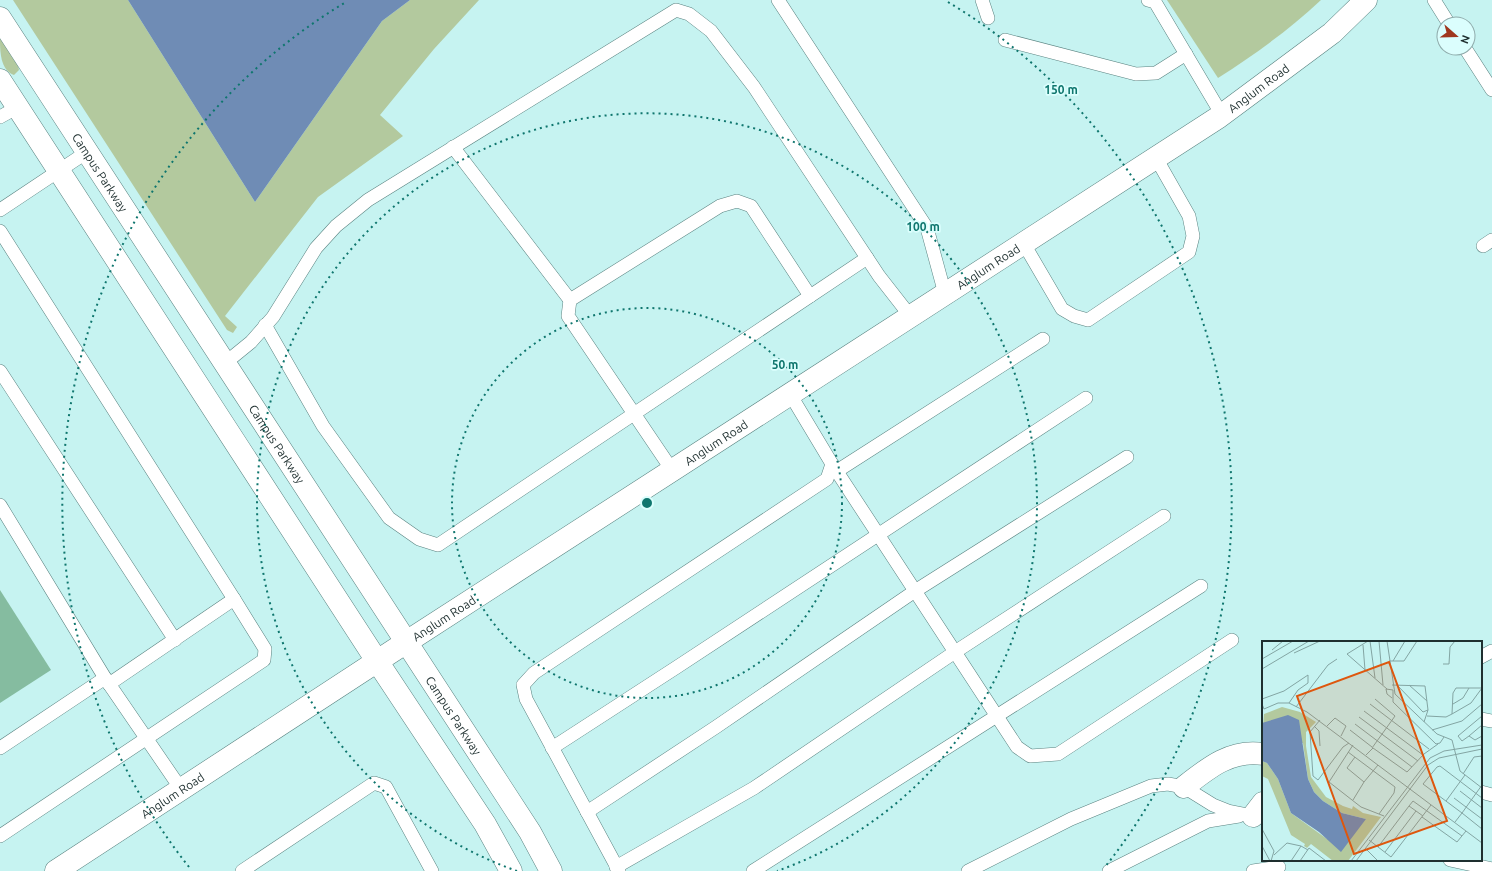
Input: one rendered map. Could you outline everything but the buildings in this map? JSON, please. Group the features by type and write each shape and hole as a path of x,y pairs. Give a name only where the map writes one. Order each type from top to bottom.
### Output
{"street":[{"name":"Anglum Road","path":"56,871 377,661 1222,115 1332,33 1366,0"},
{"name":"Campus Parkway","path":"0,18 405,643 530,832 551,871"},
{"path":"0,80 9,112 59,171 377,661 485,824 511,871"},
{"path":"1184,787 1211,765 1231,755 1262,754"}],"lane":[{"path":"778,0 927,228 945,294"},
{"path":"982,0 988,18"},
{"path":"1148,0 1155,2 1222,115"},
{"path":"1434,0 1444,16"},
{"path":"224,364 251,342 273,317 316,248 336,226 368,200 676,10 689,14 711,31 754,87 867,258 911,317"},
{"path":"1005,40 1136,74 1156,73 1186,54"},
{"path":"1470,56 1492,90"},
{"path":"453,147 570,300 568,316 672,470"},
{"path":"0,210 87,152"},
{"path":"1024,244 1062,309 1074,316 1088,320 1189,252 1194,236 1189,216 1156,158"},
{"path":"570,300 720,206 737,201 751,206 810,296"},
{"path":"0,231 265,649 264,660 148,740 0,836"},
{"path":"265,326 323,426 389,518 419,540 438,546 867,258"},
{"path":"1043,339 834,467 827,479 534,673 523,685 526,700 618,869 754,788 955,652 1164,516"},
{"path":"0,371 175,640"},
{"path":"790,394 834,467 1017,747 1030,756 1058,754 1232,640"},
{"path":"552,748 879,536 1086,398"},
{"path":"587,812 716,727 915,591 1127,457"},
{"path":"0,505 107,681 181,789"},
{"path":"753,871 1201,586"},
{"path":"0,748 175,640 234,598"},
{"path":"1482,656 1492,651"},
{"path":"1482,719 1492,722"},
{"path":"242,871 374,783 386,787 432,871"},
{"path":"968,871 1071,819 1151,786 1168,784 1184,787 1213,805 1228,811 1260,812"},
{"path":"1482,792 1492,795"},
{"path":"1109,871 1208,821 1260,812"},
{"path":"1454,861 1492,870"},
{"path":"1252,871 1280,866"}],"green space":[{"path":"13,0 128,0 255,202 382,21 410,0 479,0 434,49 380,115 403,136 318,197 225,316 237,327 233,333 227,330"},
{"path":"1167,0 1321,0 1271,42 1218,78"},
{"path":"0,38 18,66 19,70 14,75 9,73 3,65"}],"water":[{"path":"128,0 410,0 382,21 255,202"}]}
